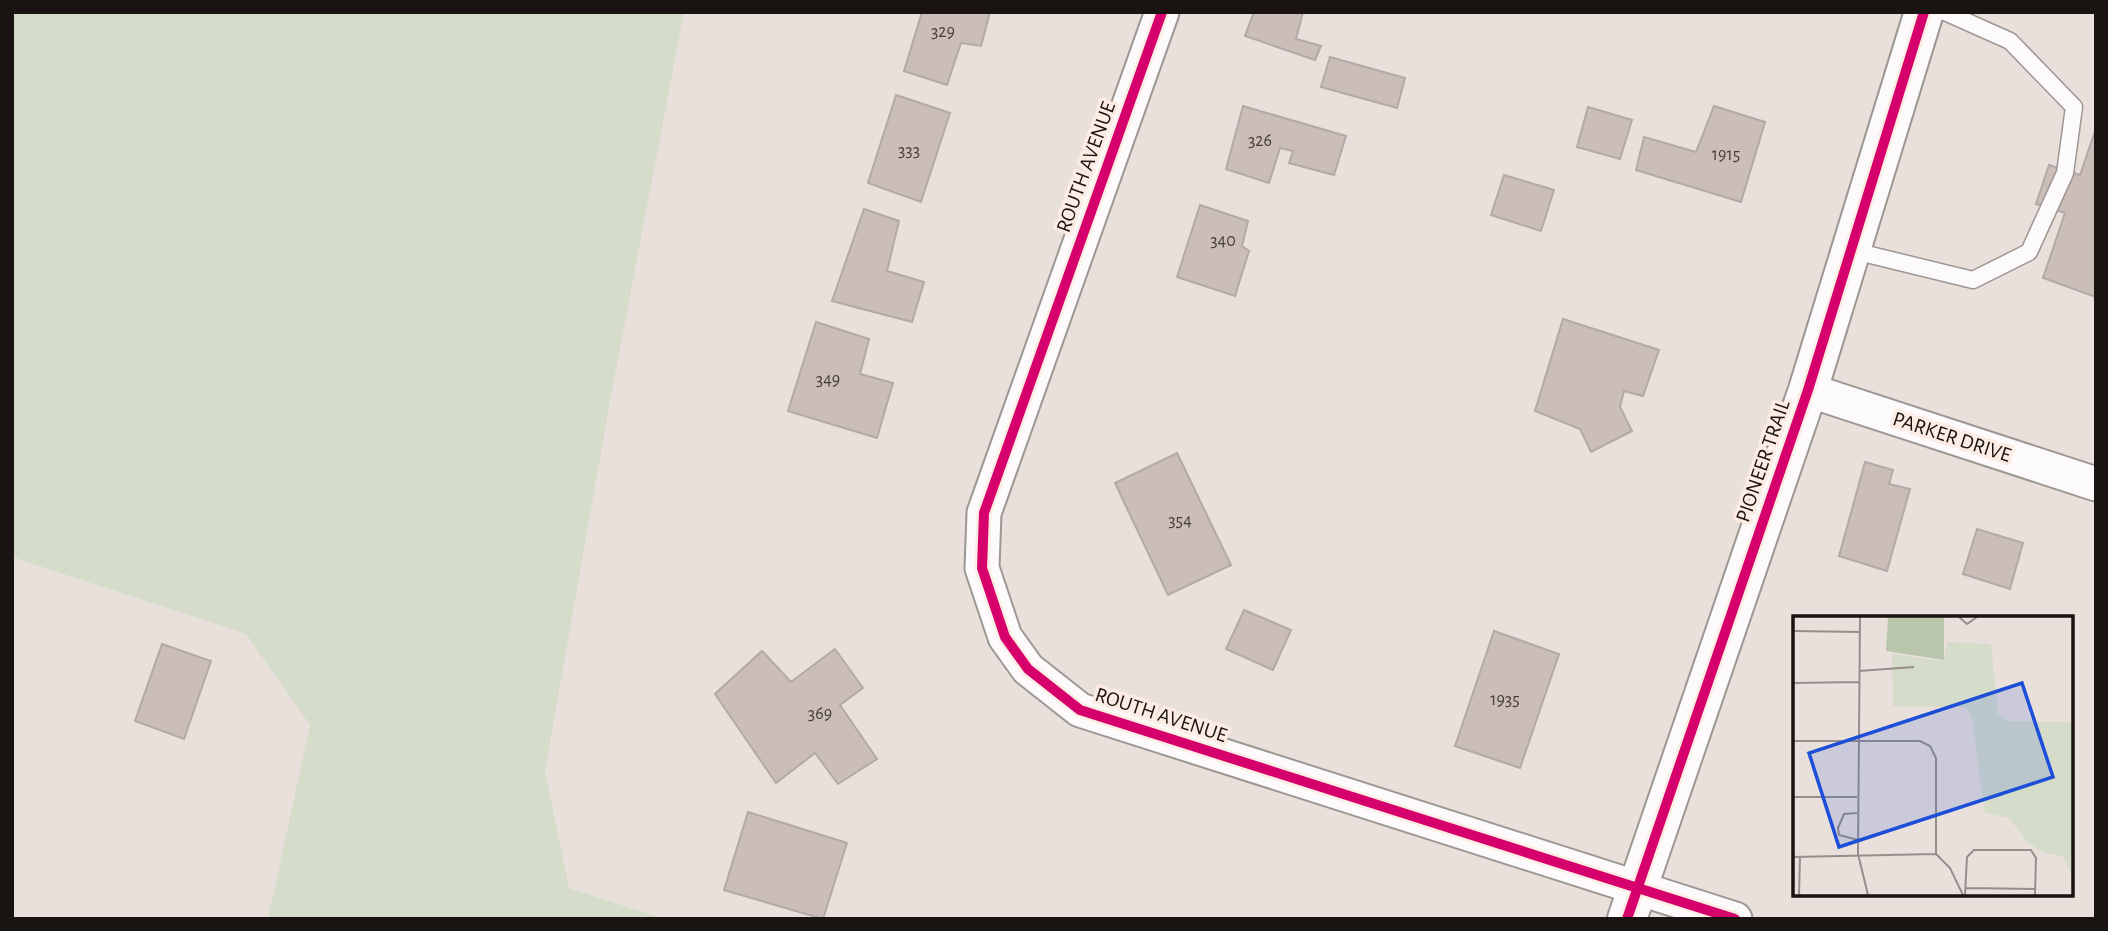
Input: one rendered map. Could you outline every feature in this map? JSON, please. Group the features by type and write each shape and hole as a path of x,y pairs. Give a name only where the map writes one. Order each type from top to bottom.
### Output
{"street":[{"name":"ROUTH AVENUE","path":"1162,12 984,513 982,568 1005,637 1028,669 1080,710 1632,903 1735,919"},
{"name":"PIONEER TRAIL","path":"1632,903 1808,390 1924,12"},
{"name":"PARKER DRIVE","path":"1808,390 2096,484"}],"lane":[{"path":"1850,250 1973,280 2029,253 2065,173 2074,107 2010,41 1945,12"}],"green space":[{"path":"12,12 684,12 610,401 545,771 569,888 664,919 268,919 310,725 246,634 12,557"}],"building":[{"path":"922,12 990,12 981,46 961,43 947,85 904,71"},
{"path":"1254,12 1303,12 1296,39 1321,46 1315,60 1245,36"},
{"path":"1330,57 1405,78 1397,108 1321,87"},
{"path":"896,95 950,113 921,202 868,183"},
{"path":"1243,106 1346,136 1334,175 1289,163 1293,151 1280,148 1269,183 1226,169"},
{"path":"1714,106 1765,122 1741,202 1636,170 1644,137 1696,152"},
{"path":"1588,107 1632,120 1620,159 1577,147"},
{"path":"2096,128 2096,297 2043,278 2065,213 2036,204 2049,165 2080,175"},
{"path":"1504,175 1554,190 1541,231 1491,215"},
{"path":"1200,205 1248,221 1242,246 1249,251 1235,296 1177,277"},
{"path":"864,209 899,221 887,271 924,282 912,322 832,301"},
{"path":"1563,319 1659,350 1643,396 1624,391 1620,407 1632,431 1591,452 1580,429 1535,411"},
{"path":"816,322 869,339 860,374 893,383 877,438 788,411"},
{"path":"1177,453 1231,565 1168,595 1115,483"},
{"path":"1865,462 1893,470 1889,484 1910,489 1887,571 1839,556"},
{"path":"1977,529 2023,543 2010,589 1963,574"},
{"path":"1244,610 1291,630 1273,670 1226,649"},
{"path":"1494,631 1559,654 1520,768 1455,746"},
{"path":"162,644 211,661 184,739 135,721"},
{"path":"835,649 863,688 840,705 877,759 838,784 815,753 776,783 715,694 762,651 791,682"},
{"path":"748,812 847,843 823,919 724,890"}],"cycle path":[{"path":"1162,12 984,513 982,568 1005,637 1028,669 1080,710 1735,919"},
{"path":"1627,919 1808,390 1924,12"}]}
